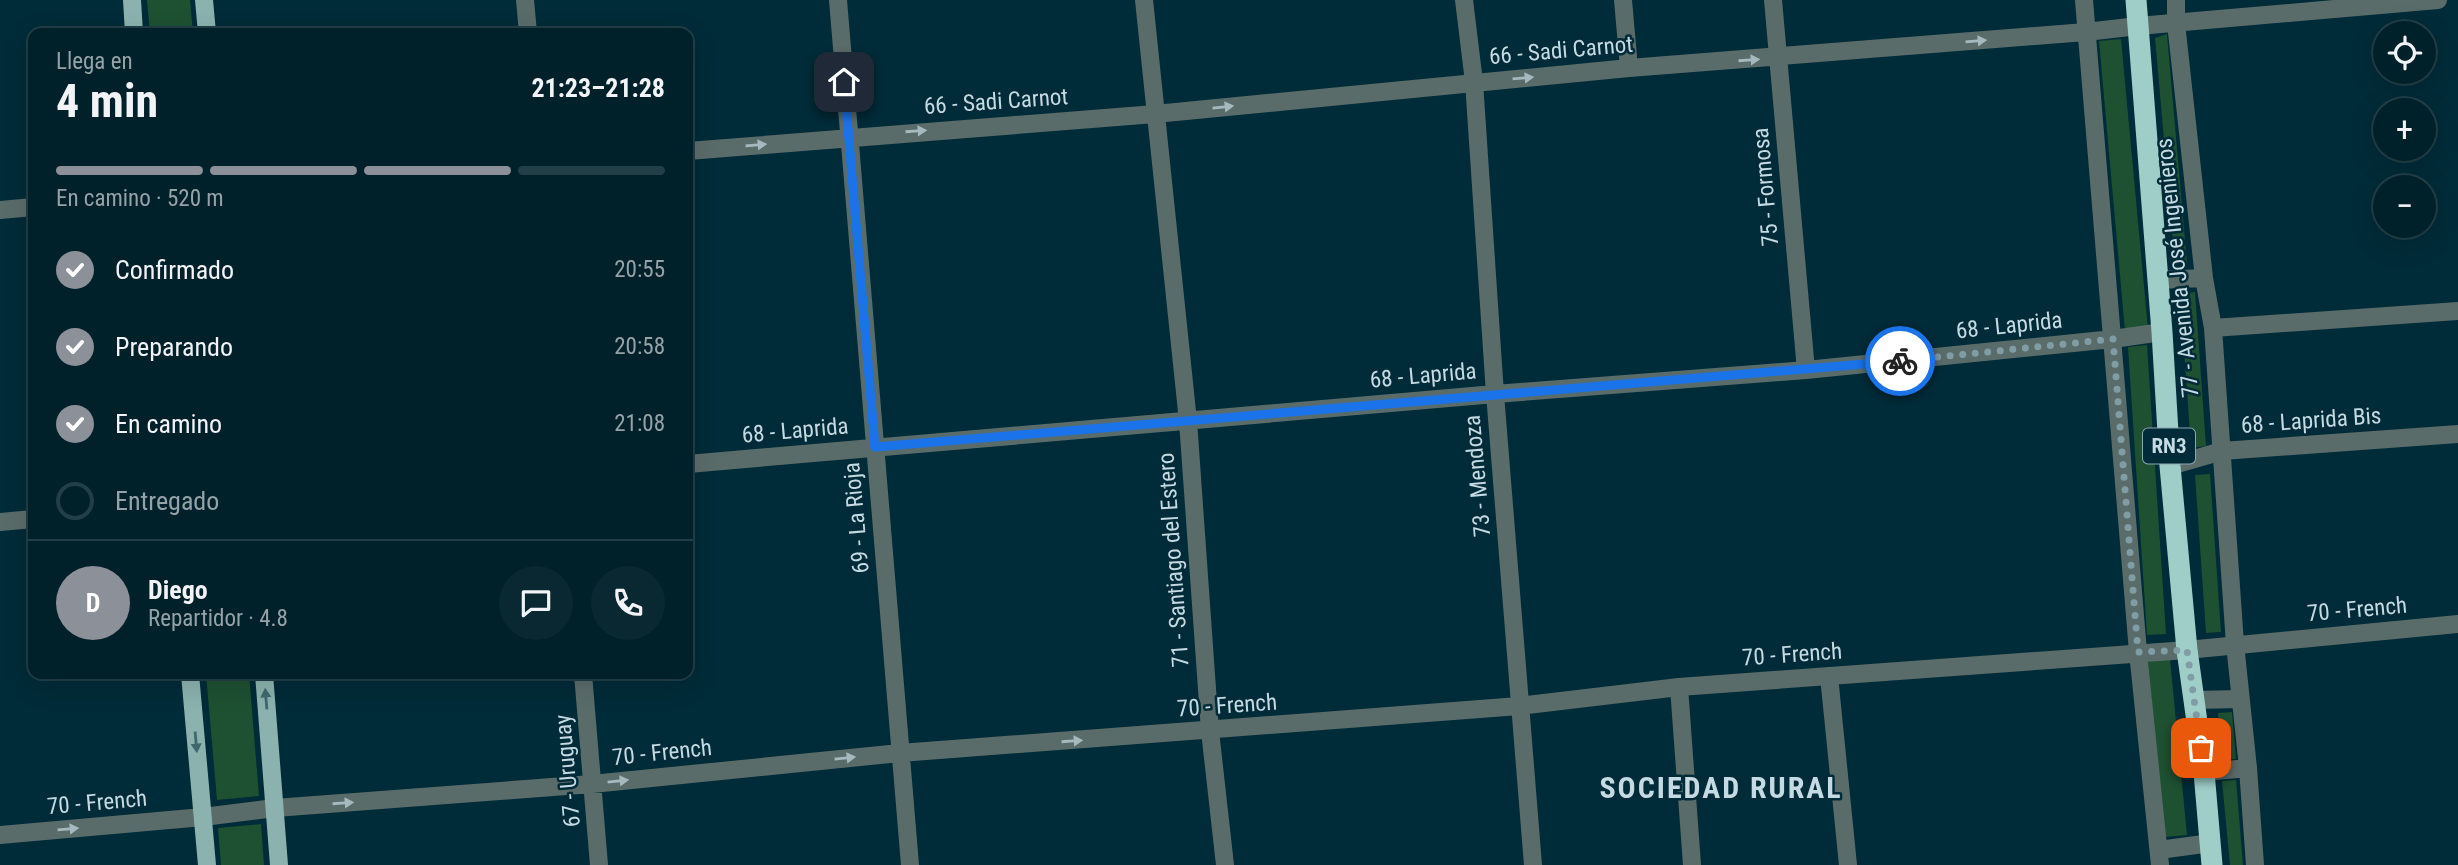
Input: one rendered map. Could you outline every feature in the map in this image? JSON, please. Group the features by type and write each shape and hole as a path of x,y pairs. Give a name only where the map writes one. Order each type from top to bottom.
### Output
{"highway":[{"name":"77 - Avenida José Ingenieros","path":"2136,0 2187,650 2204,772 2212,865"}],"main road":[{"path":"132,0 134,28"},
{"path":"204,0 207,28"},
{"path":"190,679 207,865"},
{"path":"264,679 279,865"}],"street":[{"path":"525,0 528,28"},
{"name":"69 - La Rioja","path":"838,0 910,865"},
{"name":"71 - Santiago del Estero","path":"1144,0 1188,421 1210,731 1226,865"},
{"name":"73 - Mendoza","path":"1464,0 1474,82 1495,394 1533,865"},
{"path":"1623,0 1629,68"},
{"name":"75 - Formosa","path":"1773,0 1806,370"},
{"path":"2084,0 2138,652 2160,858 2211,843"},
{"name":"77 - Avenida José Ingenieros","path":"2176,0 2176,23 2204,278 2213,328 2235,644 2255,865"},
{"name":"66 - Sadi Carnot","path":"693,151 848,136 1155,114 1629,68 1778,58 2438,0"},
{"path":"0,210 28,207"},
{"path":"2158,280 2204,278"},
{"path":"2213,328 2458,311"},
{"name":"68 - Laprida","path":"693,464 1495,394 1806,370 2162,332"},
{"name":"68 - Laprida Bis","path":"2171,466 2222,451 2458,434"},
{"path":"0,522 28,519"},
{"name":"70 - French","path":"0,835 275,808 592,784 900,752 1520,706 1679,687 2187,650 2458,624"},
{"path":"1829,676 1848,865"},
{"name":"67 - Uruguay","path":"583,679 599,865"},
{"path":"1679,687 1692,865"},
{"path":"2194,701 2240,699"},
{"path":"2204,772 2248,768"}],"green space":[{"path":"147,0 190,0 193,28 150,28"},
{"path":"2167,34 2187,263 2175,264 2155,38"},
{"path":"2121,39 2148,329 2125,331 2099,41"},
{"path":"2195,292 2206,446 2191,448 2180,294"},
{"path":"2147,345 2166,634 2147,635 2128,347"},
{"path":"2210,474 2221,632 2206,633 2195,475"},
{"path":"2170,659 2187,835 2165,837 2148,662"},
{"path":"206,679 249,679 259,796 217,800"},
{"path":"2232,712 2236,759 2221,760 2218,713"},
{"path":"2236,780 2243,865 2230,865 2222,781"},
{"path":"261,824 264,865 221,865 218,828"}],"way so far":[{"path":"1900,361 2113,339 2138,652 2187,650 2201,748"}],"district":[{"name":"SOCIEDAD RURAL","path":"1721,788"}],"route":[{"path":"844,82 875,447 1900,361"}]}
